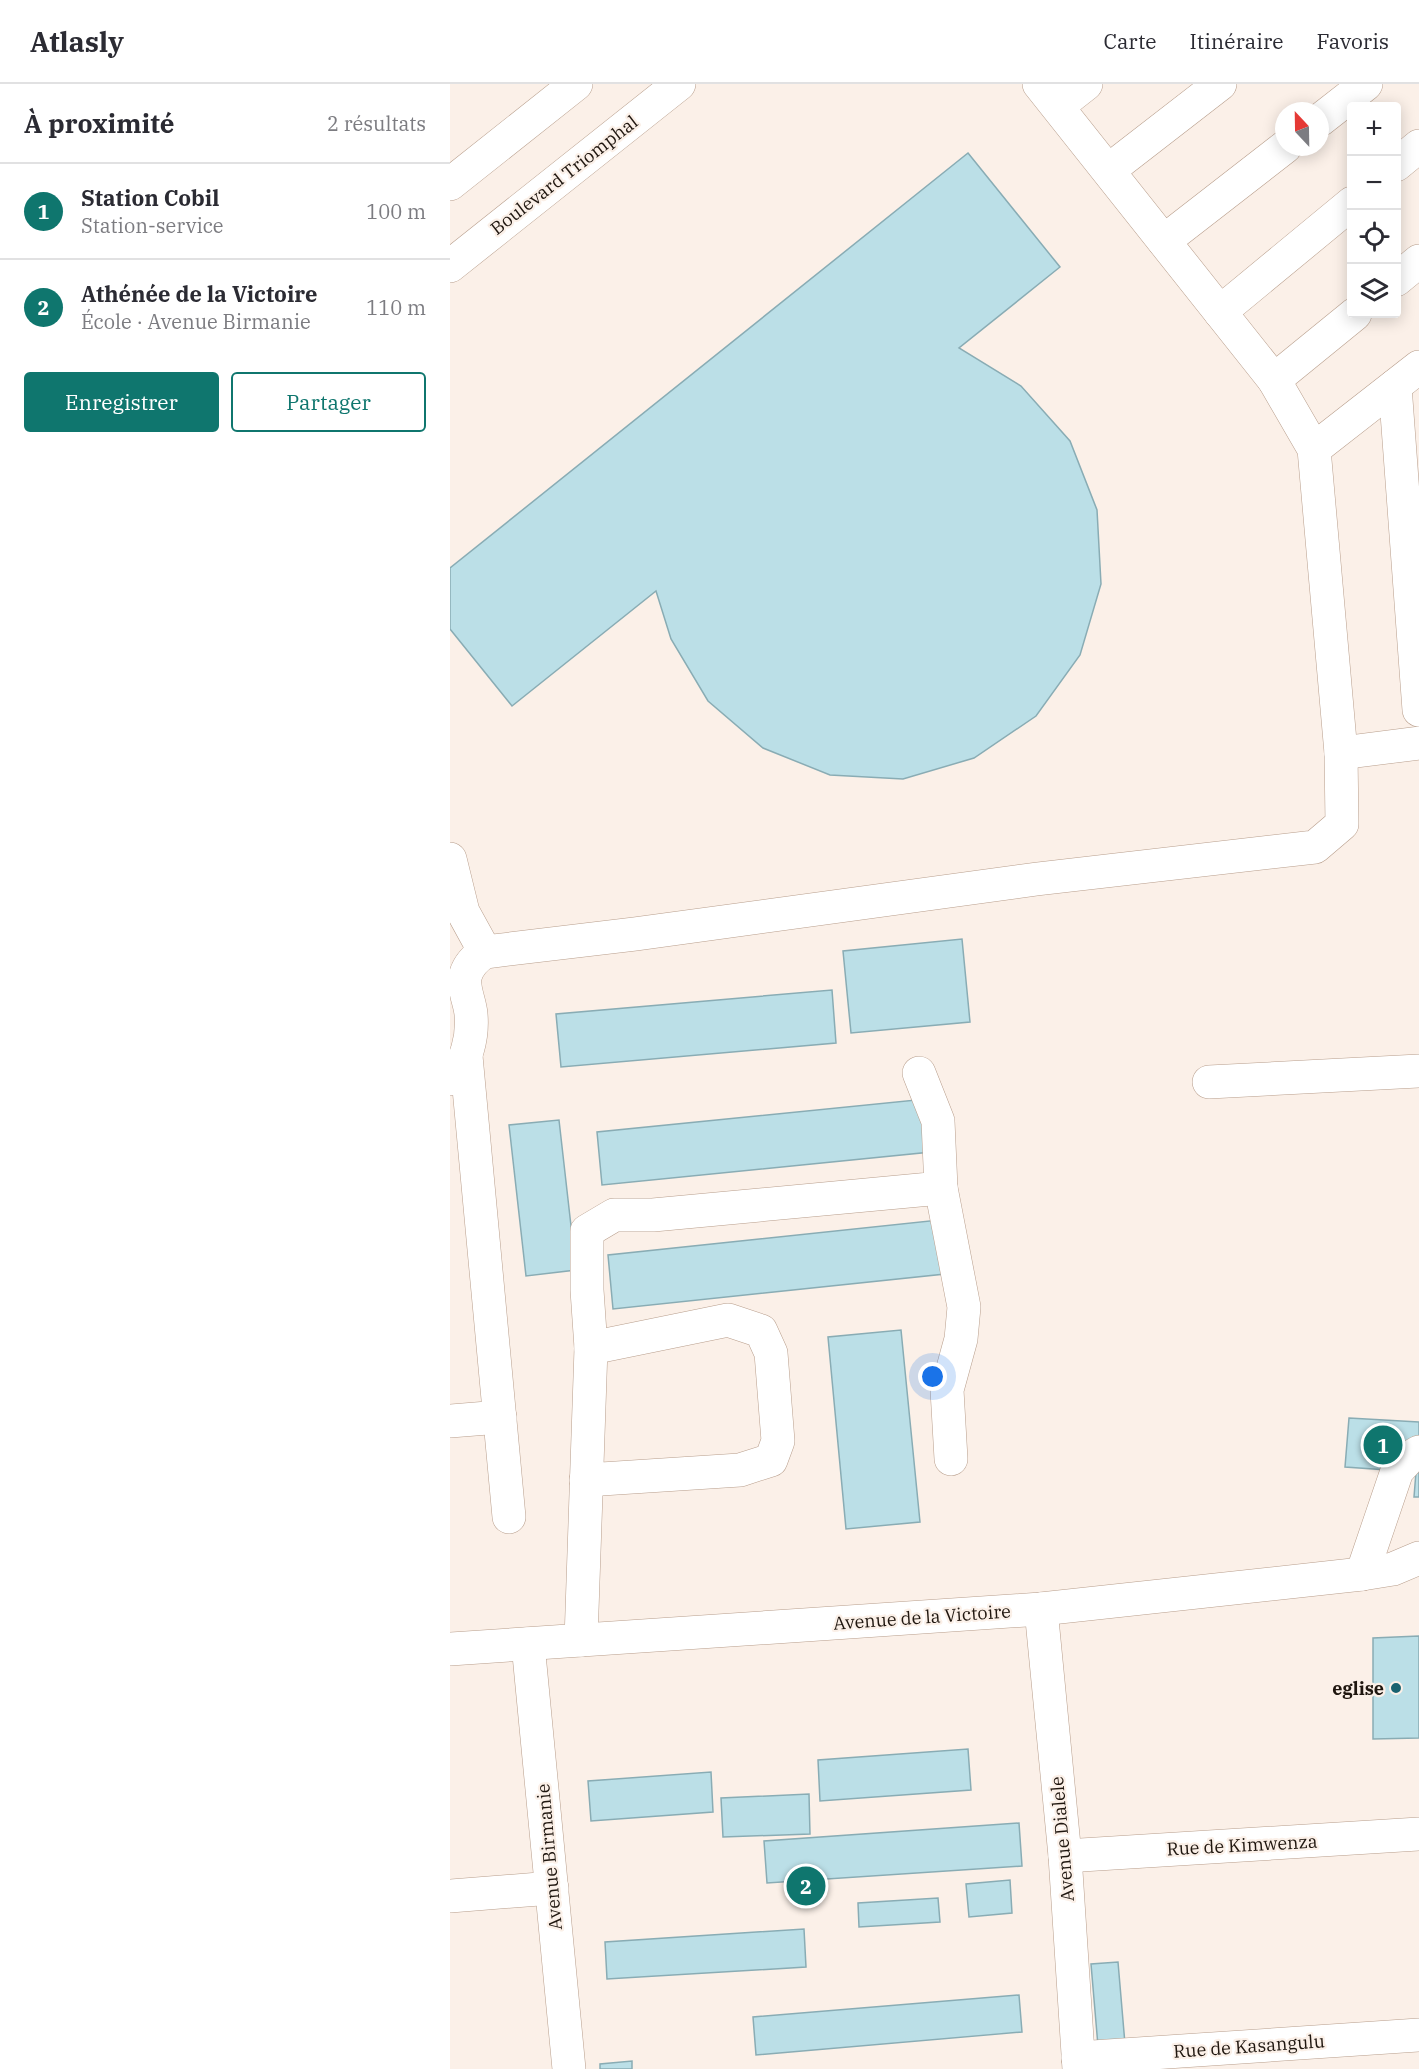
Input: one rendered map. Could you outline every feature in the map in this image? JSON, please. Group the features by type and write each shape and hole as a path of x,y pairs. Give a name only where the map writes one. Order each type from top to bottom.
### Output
{"main road":[{"path":"450,184 576,84"},
{"name":"Boulevard Triomphal","path":"450,266 679,84"},
{"path":"509,1517 500,1417 458,1068 471,1034 471,1014 465,978 473,960 485,952 635,934 1037,879 1315,847 1342,824 1341,753 1314,449 1274,380 1048,95 1086,84"},
{"path":"1109,170 1220,84"},
{"path":"1329,113 1366,84"},
{"path":"1401,161 1419,146"},
{"path":"1164,241 1275,155"},
{"path":"1220,312 1347,206"},
{"path":"1401,276 1419,261"},
{"path":"1274,380 1350,318"},
{"path":"1314,449 1407,376"},
{"path":"1407,376 1419,710"},
{"path":"1341,753 1419,743"},
{"path":"450,859 463,912 485,952"},
{"path":"1209,1082 1419,1071"},
{"path":"919,1073 938,1122 941,1188 964,1307 961,1339 947,1390 951,1459"},
{"path":"581,1640 591,1347 587,1290 587,1231 614,1215 653,1215 941,1188"},
{"path":"586,1480 740,1470 771,1460 778,1441 771,1353 761,1331 728,1320 591,1347"},
{"path":"450,1421 500,1417"},
{"path":"1398,1569 1397,1471 1409,1458 1419,1452"},
{"name":"Avenue de la Victoire","path":"450,1649 1041,1609 1398,1569"},
{"name":"Avenue Dialele","path":"1041,1609 1065,1856 1079,2063"},
{"name":"Avenue Birmanie","path":"528,1644 569,2069"},
{"name":"Rue de Kimwenza","path":"1065,1856 1419,1834"},
{"path":"450,1896 552,1888"},
{"name":"Rue de Kasangulu","path":"1079,2063 1419,2036"}],"building":[{"path":"968,153 1060,267 959,348 1021,386 1070,441 1097,510 1101,584 1080,655 1036,716 974,758 903,779 830,775 763,748 708,701 671,639 656,591 512,706 450,629 450,568"},
{"path":"962,939 970,1022 851,1033 843,951"},
{"path":"832,990 836,1043 561,1067 556,1014"},
{"path":"926,1099 931,1152 602,1185 597,1132"},
{"path":"559,1120 576,1270 526,1276 509,1125"},
{"path":"939,1220 945,1274 613,1309 608,1255"},
{"path":"901,1330 920,1522 846,1529 828,1337"},
{"path":"1349,1418 1419,1422 1419,1497 1414,1497 1416,1472 1345,1467"},
{"name":"eglise","path":"1419,1636 1419,1738 1373,1739 1373,1638"},
{"path":"968,1749 971,1790 820,1801 818,1760"},
{"path":"711,1772 713,1812 591,1821 588,1781"},
{"path":"809,1794 810,1834 723,1837 721,1798"},
{"path":"1019,1823 1022,1866 767,1883 764,1841"},
{"path":"1010,1880 1012,1913 969,1917 966,1884"},
{"path":"938,1898 940,1922 859,1927 858,1903"},
{"path":"804,1929 806,1967 607,1979 605,1942"},
{"path":"1118,1962 1125,2044 1098,2046 1091,1964"},
{"path":"1019,1995 1022,2032 756,2055 753,2017"},
{"path":"632,2061 632,2069 600,2069 600,2064"}],"place":[{"name":"Station Cobil","path":"1383,1445"},
{"name":"eglise","path":"1396,1688"},
{"name":"Athénée de la Victoire","path":"806,1886"}]}
